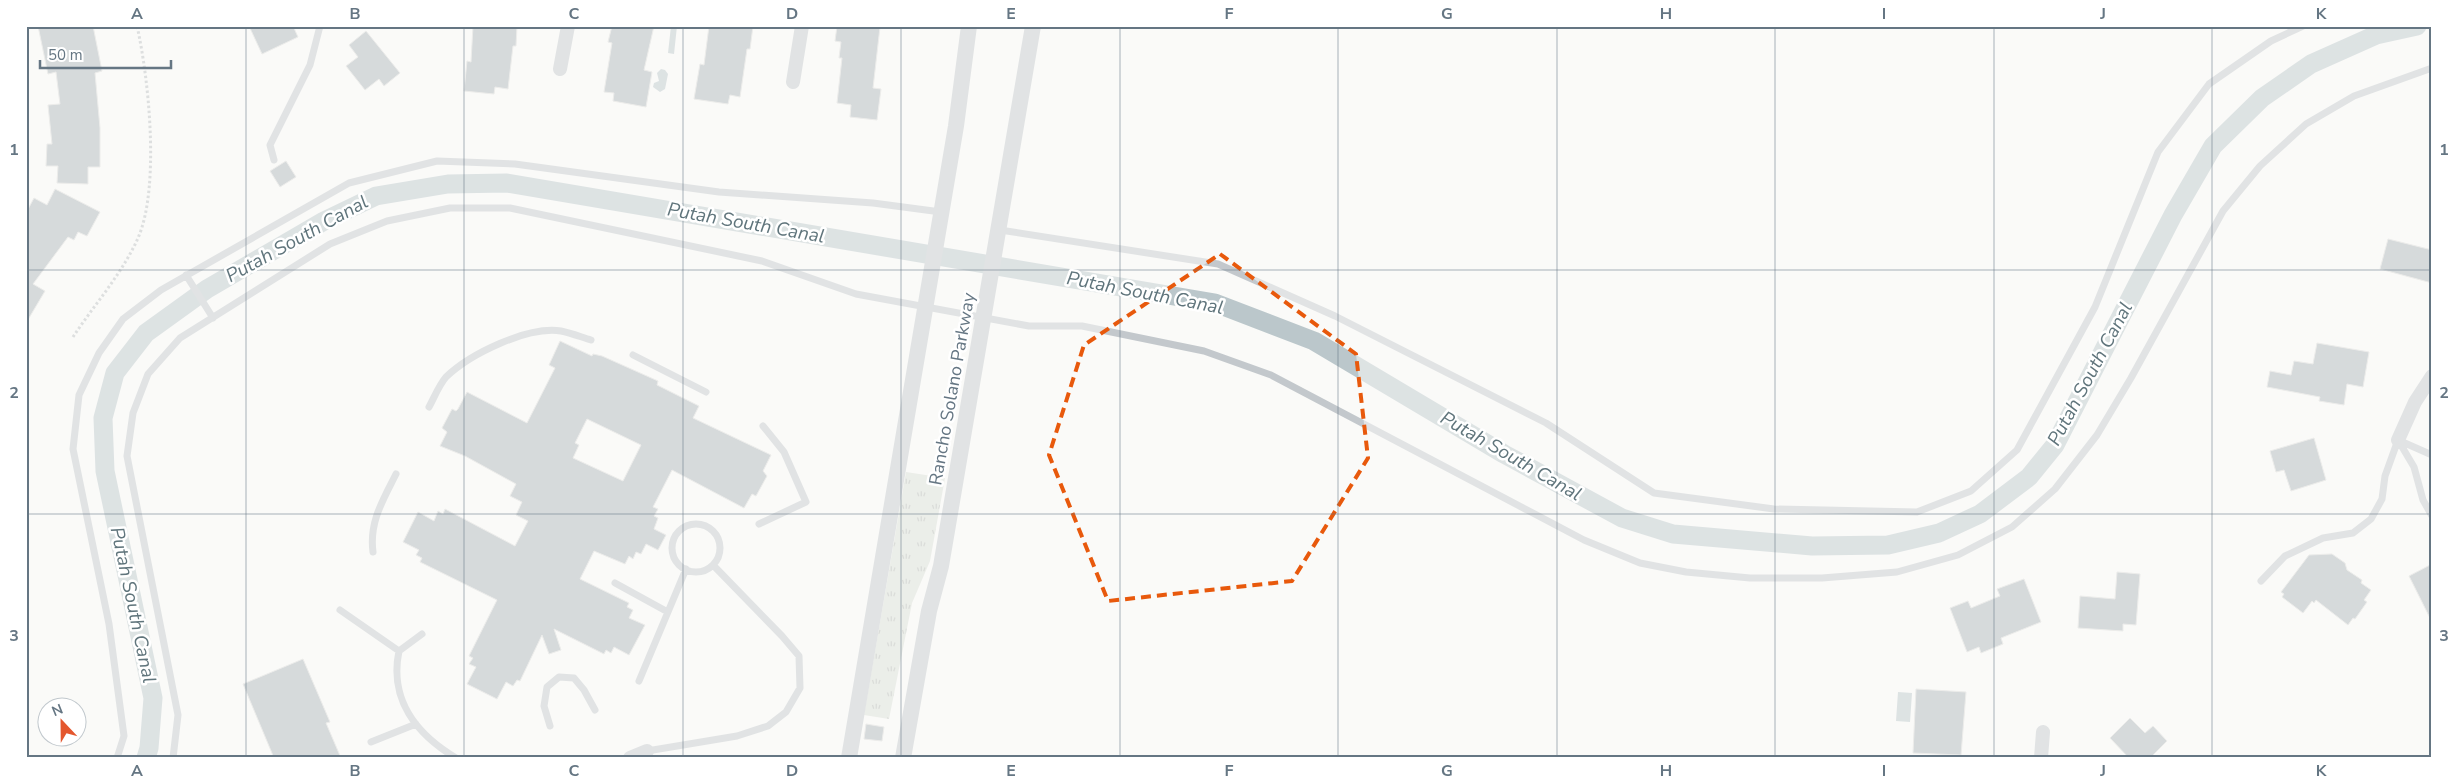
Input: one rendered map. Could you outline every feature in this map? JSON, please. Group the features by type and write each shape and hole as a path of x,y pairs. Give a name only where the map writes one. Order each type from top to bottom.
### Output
{"street":[{"path":"560,69 568,26"},
{"path":"793,82 802,26"},
{"path":"849,758 956,126 969,26"},
{"name":"Rancho Solano Parkway","path":"903,758 928,611 941,566 1033,26"},
{"path":"2398,440 2415,402 2432,376"},
{"path":"2041,758 2043,732"},
{"path":"630,758 646,754"}],"lane":[{"path":"274,160 270,144 306,73 320,26"},
{"path":"999,233 1218,264 1335,316 1546,423 1654,493 1774,509 1917,512 1971,491 2017,450 2096,307 2158,152 2209,84 2271,41 2303,26"},
{"path":"173,758 178,714 127,456 133,413 148,374 180,338 211,314 330,244 387,221 450,208 510,208 762,261 856,294 924,307 985,311 1029,326 1082,326 1204,350 1271,374 1584,540 1640,563 1686,572 1750,578 1822,578 1897,572 1958,555 2012,527 2056,489 2097,435 2131,378 2223,211 2260,166 2306,124 2354,96 2432,68"},
{"path":"117,758 124,736 109,624 72,449 79,395 99,353 123,319 160,290 188,278 349,183 437,162 515,164 719,192 873,203 941,212"},
{"path":"188,278 211,314"},
{"path":"429,407 445,378 470,357 497,344 528,334 560,331 591,340"},
{"path":"633,355 706,392"},
{"path":"760,524 806,502 803,490 784,452 763,426"},
{"path":"2398,440 2432,455"},
{"path":"2398,440 2414,467 2423,500 2432,516"},
{"path":"2261,581 2285,556 2323,538 2353,533 2371,519 2382,499 2385,476 2398,440"},
{"path":"373,552 371,536 373,521 396,474"},
{"path":"696,524 711,529 719,543 717,558 712,565 700,571 686,569 674,559 673,543 681,529 696,524"},
{"path":"646,754 737,736 768,726 786,712 800,688 799,656 782,636 712,565"},
{"path":"639,681 666,611 686,569"},
{"path":"615,583 666,611"},
{"path":"340,610 398,650"},
{"path":"422,634 408,641 398,650 395,669 399,691 416,724 442,749 456,758"},
{"path":"550,726 544,706 546,687 559,677 574,678 584,690 595,710"},
{"path":"371,742 416,724"}],"path":[{"path":"72,338 130,254 144,222 149,188 150,119 146,70 137,26"}],"highlighted area":[{"path":"1220,254 1356,354 1368,458 1292,581 1108,601 1049,455 1084,345"}],"green space":[{"path":"906,472 945,478 930,561 912,603 889,719 864,715"}],"shaded area":[{"path":"671,26 677,26 674,54 668,53"},
{"path":"661,69 665,70 668,74 665,89 660,92 653,87 654,83 659,81 657,73"},
{"path":"1898,692 1912,693 1910,722 1896,721"}],"building":[{"path":"38,26 93,26 102,71 95,73 100,128 100,167 88,167 88,184 57,183 58,166 46,166 47,144 52,144 48,105 60,104 56,72 48,74"},
{"path":"249,26 293,26 298,37 262,54"},
{"path":"473,26 517,26 516,46 513,46 508,89 495,87 494,94 464,91 467,61 471,62"},
{"path":"612,26 654,26 644,70 652,72 646,107 613,101 614,93 604,92 612,43 608,42"},
{"path":"709,26 753,26 750,49 747,49 740,97 730,95 728,104 694,99 700,64 704,65"},
{"path":"837,26 880,27 873,88 881,89 877,120 850,117 851,105 837,103 842,58 839,58 841,42 835,41"},
{"path":"366,31 400,73 384,86 379,79 365,90 346,66 358,57 349,45"},
{"path":"286,161 296,177 280,187 270,171"},
{"path":"55,189 100,212 87,236 78,232 74,240 68,237 33,284 45,291 26,323 26,213 34,198 47,205"},
{"path":"2388,239 2432,250 2432,283 2380,269"},
{"path":"560,341 592,356 593,354 602,356 658,381 657,385 699,406 693,418 771,455 763,471 767,476 756,496 752,494 744,508 672,470 653,507 658,509 654,516 658,518 654,529 666,535 658,550 646,544 641,554 636,552 633,559 629,556 625,564 594,551 580,579 629,603 627,607 633,610 629,618 645,625 629,655 614,647 611,653 606,650 604,654 554,629 561,650 549,654 542,635 520,681 517,680 513,686 506,682 497,699 467,684 476,667 469,664 473,658 469,656 497,600 420,562 422,558 416,555 419,550 403,542 418,512 434,521 438,511 443,514 445,509 515,546 528,521 516,515 522,502 510,496 516,484 465,456 440,446 447,432 442,428 452,409 456,411 458,409 467,392 527,423 555,368 549,365","holes":["587,419 641,445 623,481 573,458 579,445 575,443"]},
{"path":"2317,343 2369,352 2363,387 2347,384 2344,405 2319,401 2320,397 2267,387 2270,371 2291,375 2294,361 2313,364"},
{"path":"2314,438 2326,480 2291,491 2284,470 2276,472 2270,451"},
{"path":"2332,554 2345,563 2347,570 2362,580 2361,583 2371,590 2364,600 2367,602 2355,619 2353,618 2348,625 2316,600 2314,603 2312,601 2303,613 2282,597 2284,594 2281,592 2309,555"},
{"path":"2432,564 2432,622 2409,576"},
{"path":"2117,572 2140,574 2136,625 2123,624 2123,631 2078,628 2080,596 2115,599"},
{"path":"2024,579 2041,622 2001,638 2003,644 1981,653 1979,647 1967,652 1950,608 1968,601 1971,608 2000,596 1997,589"},
{"path":"303,659 330,722 326,723 341,758 274,758 243,684"},
{"path":"1916,689 1966,692 1961,755 1913,753"},
{"path":"2130,718 2145,733 2153,726 2167,741 2150,758 2129,758 2110,738"},
{"path":"866,724 884,727 882,741 864,739"}],"waterway":[{"name":"Putah South Canal","path":"146,758 149,748 153,698 105,471 103,418 115,373 146,333 207,289 324,221 376,196 448,184 507,183 1215,303 1314,341 1504,454 1622,518 1673,534 1812,546 1888,545 1939,533 1980,514 2029,477 2055,445 2173,215 2213,146 2262,98 2311,64 2376,35 2417,26"}]}
